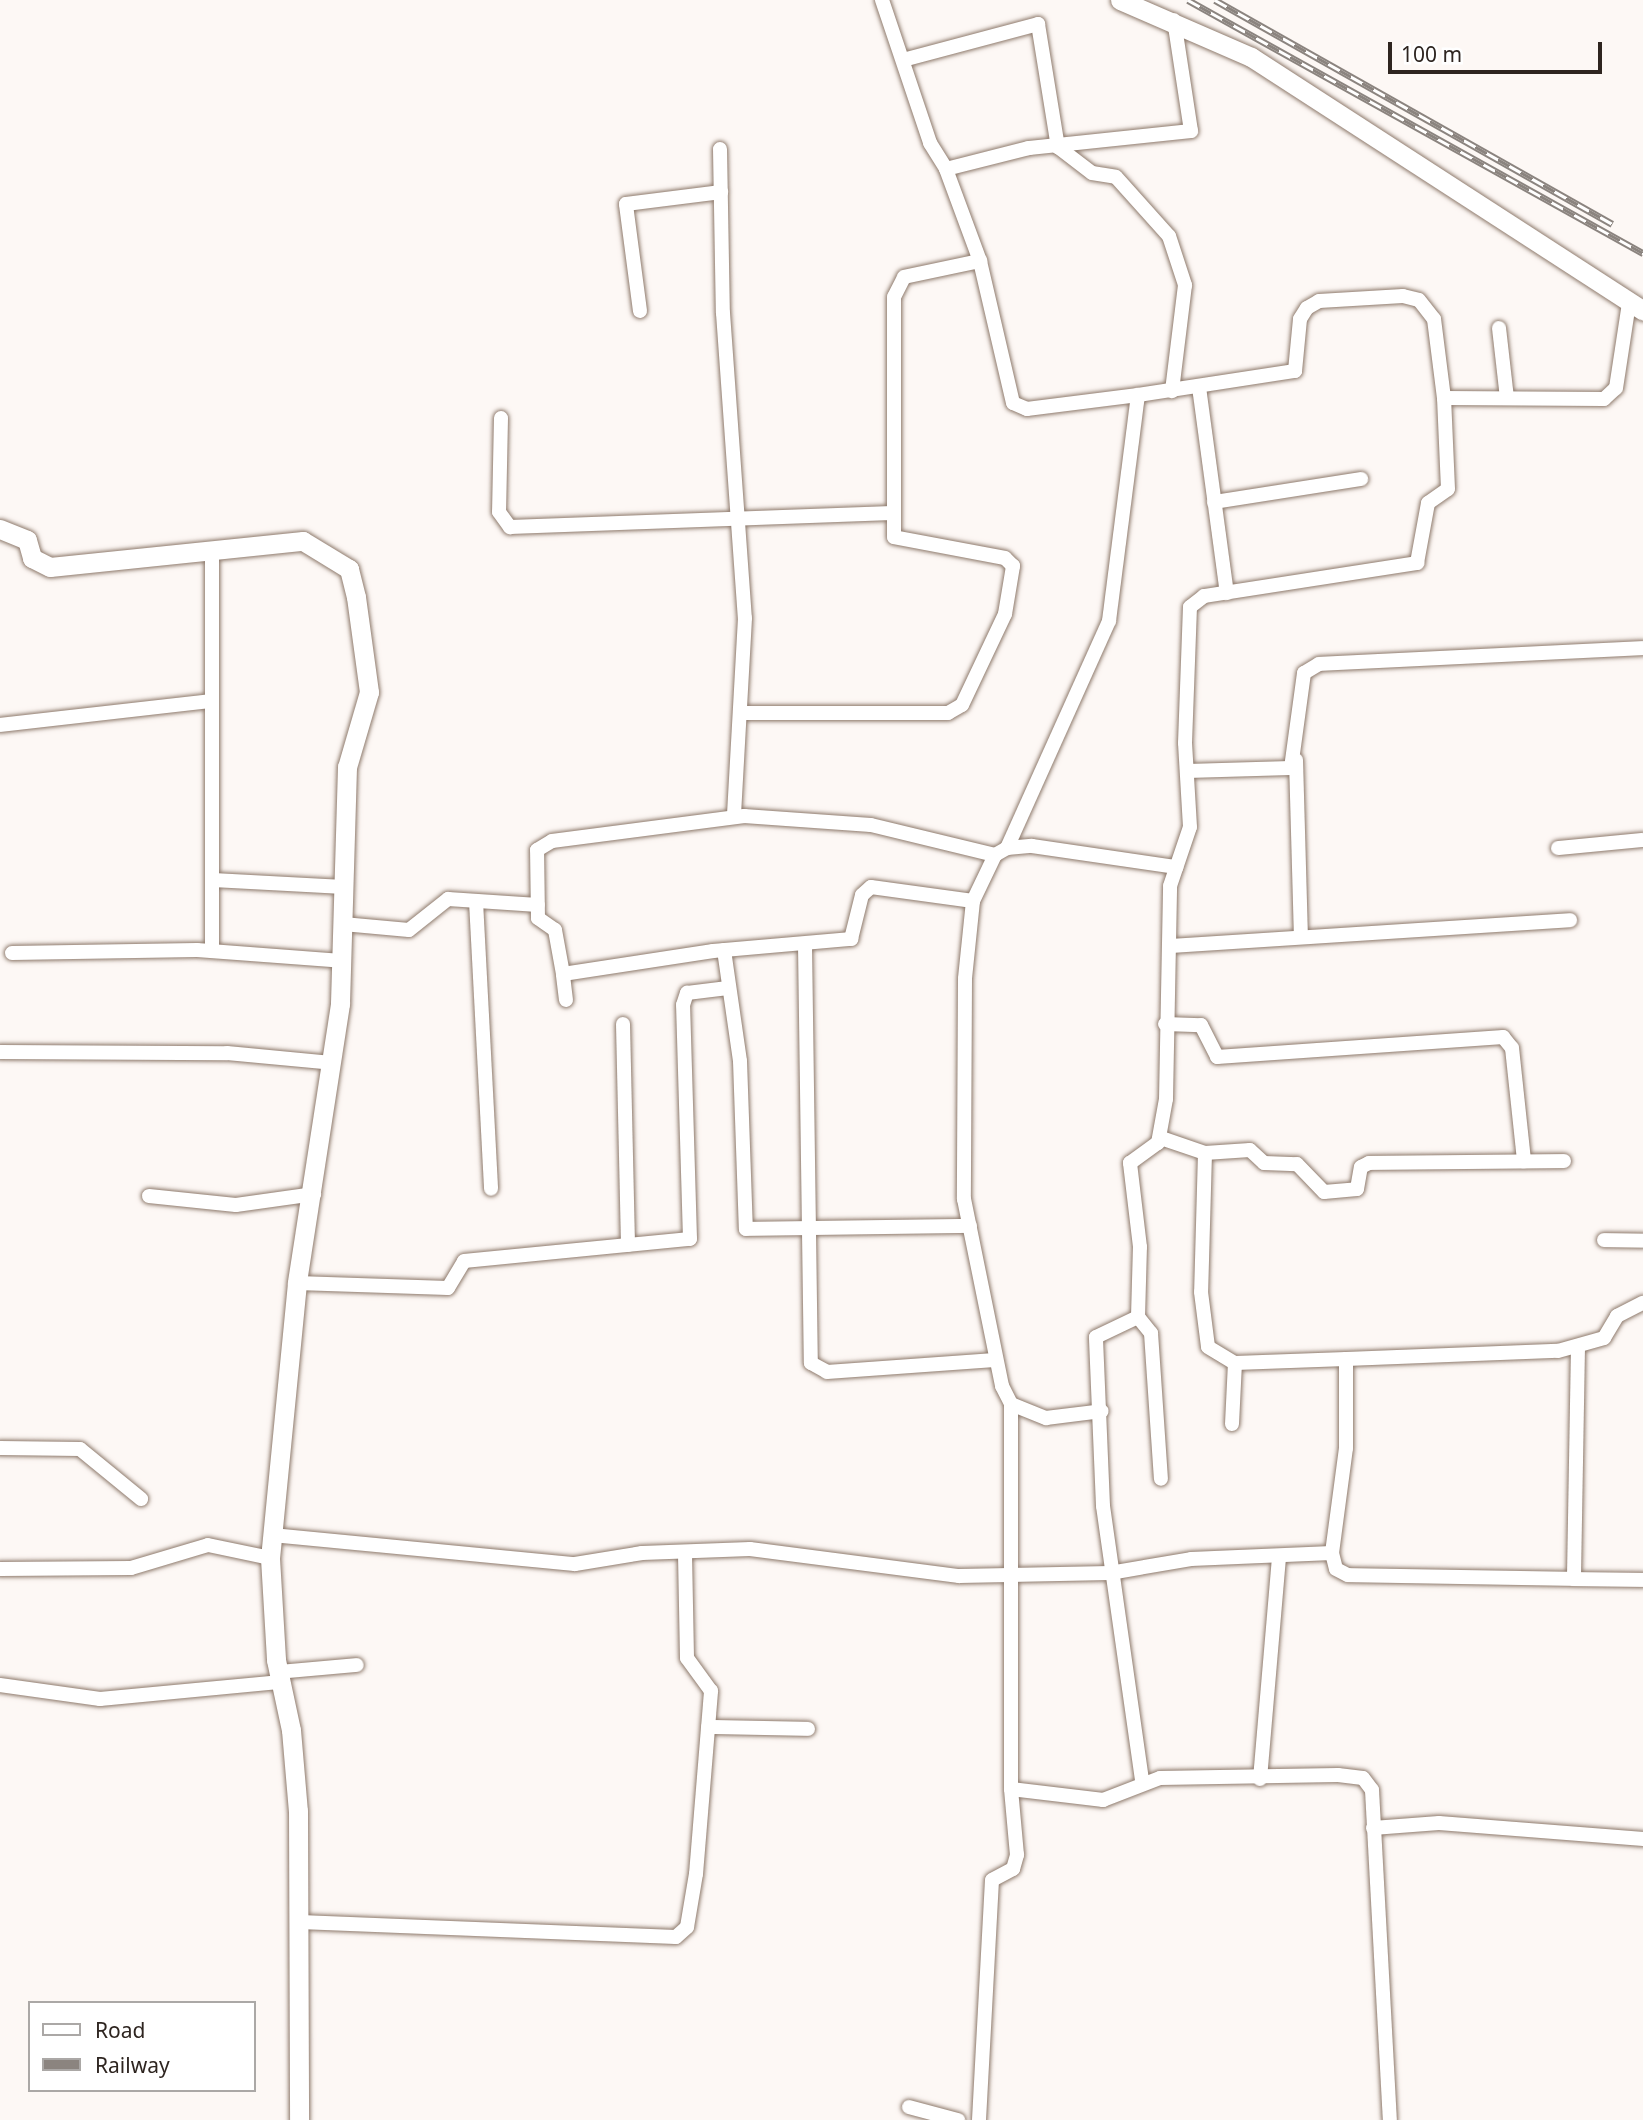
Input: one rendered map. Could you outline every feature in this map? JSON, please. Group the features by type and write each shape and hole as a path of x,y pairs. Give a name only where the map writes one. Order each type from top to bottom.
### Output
{"street":[{"path":"882,0 930,144 946,169 980,261 1018,407 1172,391 1295,371 1300,318 1319,301 1403,296 1419,300 1434,319 1444,398 1448,489 1428,503 1417,563 1204,596 1190,607 1187,771 1190,827 1176,867 1165,1024 1161,1138 1130,1163 1140,1247 1138,1317 1151,1333 1161,1479"},
{"path":"1120,0 1174,20 1251,57 1636,307 1610,396 1444,398"},
{"path":"946,169 1058,147 1191,131 1174,20"},
{"path":"903,60 1038,24 1058,147 1092,173 1116,177 1169,236 1185,285 1172,391"},
{"path":"720,149 723,313 742,518 743,713 734,817"},
{"path":"640,311 626,204 721,192"},
{"path":"743,713 948,713 962,705 1005,614 1013,566 1005,558 901,542 894,537 892,513 896,284 917,273 980,261"},
{"path":"1499,328 1507,398"},
{"path":"1199,387 1227,593"},
{"path":"979,2120 992,1880 1013,1868 1017,1855 1011,1789 1011,1404 995,1360 964,1199 965,993 973,901 1001,852 1109,621 1138,395"},
{"path":"501,418 499,512 510,527 892,513"},
{"path":"1214,502 1361,479"},
{"path":"0,529 27,540 32,558 50,567 303,541 349,569 369,692 347,767 342,961 332,1063 314,1194 297,1283 270,1558 280,1677 291,1730 300,1922 299,2120"},
{"path":"212,549 212,951"},
{"path":"1301,937 1296,757 1304,673 1311,666 1643,648"},
{"path":"0,725 212,701"},
{"path":"1187,771 1275,774 1291,768 1296,757"},
{"path":"566,1000 555,930 540,922 537,850 545,843 734,817 872,825 1001,852 1032,846 1176,867"},
{"path":"1558,848 1643,840"},
{"path":"213,880 344,887"},
{"path":"563,974 724,950 851,939 862,895 871,887 973,901"},
{"path":"343,924 410,930 439,901 538,905"},
{"path":"476,901 491,1189"},
{"path":"1170,946 1570,920"},
{"path":"805,945 811,1363 827,1372 995,1360"},
{"path":"724,950 726,988 740,1061 746,1229 970,1226"},
{"path":"12,953 212,951 342,961"},
{"path":"297,1283 448,1287 464,1261 690,1239 683,1005 687,993 726,988"},
{"path":"623,1024 628,1245"},
{"path":"1165,1024 1201,1025 1217,1057 1503,1037 1512,1048 1524,1161"},
{"path":"0,1052 227,1053 332,1063"},
{"path":"1161,1138 1205,1153 1250,1150 1265,1163 1297,1164 1324,1192 1357,1189 1361,1167 1369,1163 1564,1161"},
{"path":"1205,1153 1204,1333 1208,1347 1235,1363 1540,1354 1578,1347 1604,1338 1618,1316 1643,1303"},
{"path":"149,1196 236,1205 314,1194"},
{"path":"1604,1240 1643,1241"},
{"path":"1138,1317 1096,1337 1110,1573 1142,1780"},
{"path":"1574,1579 1578,1347"},
{"path":"1346,1359 1346,1448 1332,1553 1336,1569 1348,1575 1643,1580"},
{"path":"1232,1424 1235,1363"},
{"path":"1011,1404 1046,1418 1102,1411"},
{"path":"0,1448 80,1450 141,1499"},
{"path":"271,1535 575,1564 750,1549 1009,1576 1110,1573 1191,1559 1332,1553"},
{"path":"0,1569 131,1568 208,1545 270,1558"},
{"path":"300,1922 676,1937 687,1927 696,1874 709,1684 687,1658 685,1553"},
{"path":"1260,1779 1279,1557"},
{"path":"0,1685 100,1699 357,1665"},
{"path":"708,1727 808,1729"},
{"path":"1011,1789 1102,1800 1142,1780 1363,1778 1372,1790 1390,2120"},
{"path":"1373,1828 1439,1823 1643,1839"},
{"path":"909,2107 958,2120"}],"railway":[{"path":"1188,0 1643,253"},
{"path":"1215,0 1612,224"}]}
